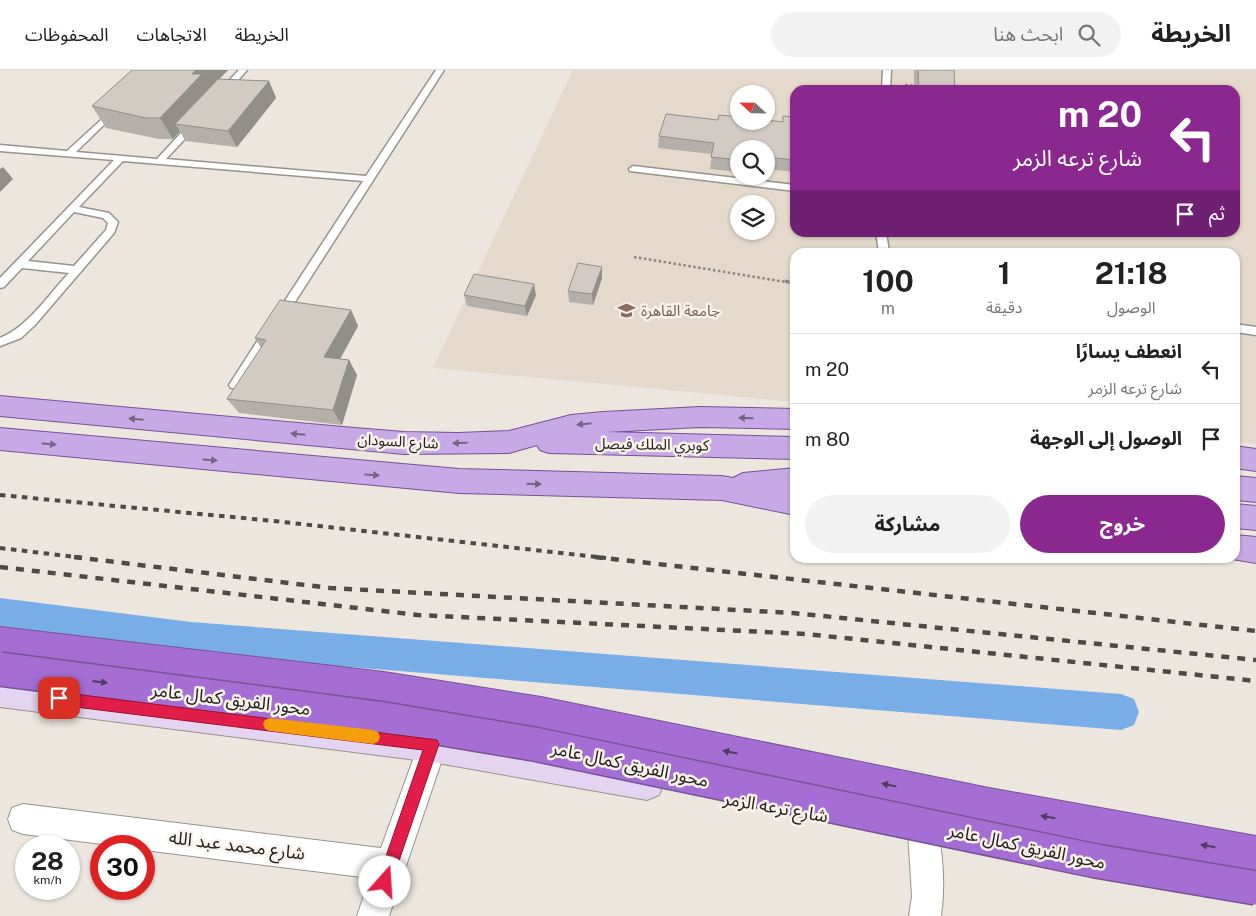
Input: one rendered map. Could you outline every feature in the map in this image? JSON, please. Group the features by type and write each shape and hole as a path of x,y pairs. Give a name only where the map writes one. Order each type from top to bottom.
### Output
{"highway":[{"name":"محور الفريق كمال عامر","path":"0,642 384,688 541,713 989,806 1256,854"},
{"name":"محور الفريق كمال عامر","path":"0,669 378,718 534,744 1096,861 1256,888"}],"main road":[{"name":"شارع السودان","path":"0,406 404,443 509,442 571,425 603,422 700,417 790,418"},
{"path":"0,439 459,482 722,488 790,480"},
{"name":"كوبري الملك فيصل","path":"509,442 732,445 790,448"},
{"path":"1240,458 1256,460"},
{"path":"722,488 790,502"},
{"path":"1240,488 1256,490"},
{"path":"1240,516 1256,518"},
{"path":"1240,548 1256,550"},
{"name":"شارع ترعه الزمر","path":"0,691 432,744 923,833 1256,873"}],"street":[{"path":"373,916 432,744"},
{"name":"شارع محمد عبد الله","path":"23,819 391,865"},
{"path":"923,833 928,896 925,916"}],"lane":[{"path":"218,98 243,70"},
{"path":"235,385 440,70"},
{"path":"886,85 887,70"},
{"path":"68,155 122,102"},
{"path":"159,162 198,120"},
{"path":"0,148 369,180"},
{"path":"0,284 120,159"},
{"path":"633,169 790,187"},
{"path":"0,342 17,335 31,322 111,231 112,222 106,215 72,209"},
{"path":"20,264 77,270"},
{"path":"1240,329 1256,331"}],"path":[{"path":"634,257 790,282"}],"shaded area":[{"name":"جامعة القاهرة","path":"573,70 1256,70 1256,444 1240,442 1240,248 790,248 790,402 433,368"}],"building":[{"path":"132,70 196,70 192,74 202,74 160,118 146,118 92,106"},
{"path":"918,70 954,70 955,85 919,85"},
{"path":"218,79 269,81 228,131 175,124"},
{"path":"666,114 718,120 719,115 730,116 730,130 775,130 775,121 783,122 783,116 790,117 790,159 775,158 775,140 730,140 730,159 711,157 714,143 659,136"},
{"path":"578,263 602,267 592,294 568,291"},
{"path":"474,274 534,284 525,306 464,295"},
{"path":"280,300 351,310 324,357 349,360 333,410 227,399 266,340 255,338"}],"waterway":[{"path":"0,614 191,638 1121,712"}],"railway":[{"path":"0,495 274,521 606,558"},
{"path":"0,548 84,558"},
{"path":"74,557 330,588 793,613 1256,660"},
{"path":"595,557 1256,631"},
{"path":"0,567 418,615 806,634 1256,681"}],"slow traffic":[{"path":"270,724 373,737"}],"place":[{"name":"جامعة القاهرة","path":"627,310"}],"route":[{"path":"59,698 432,744 385,882"}]}
